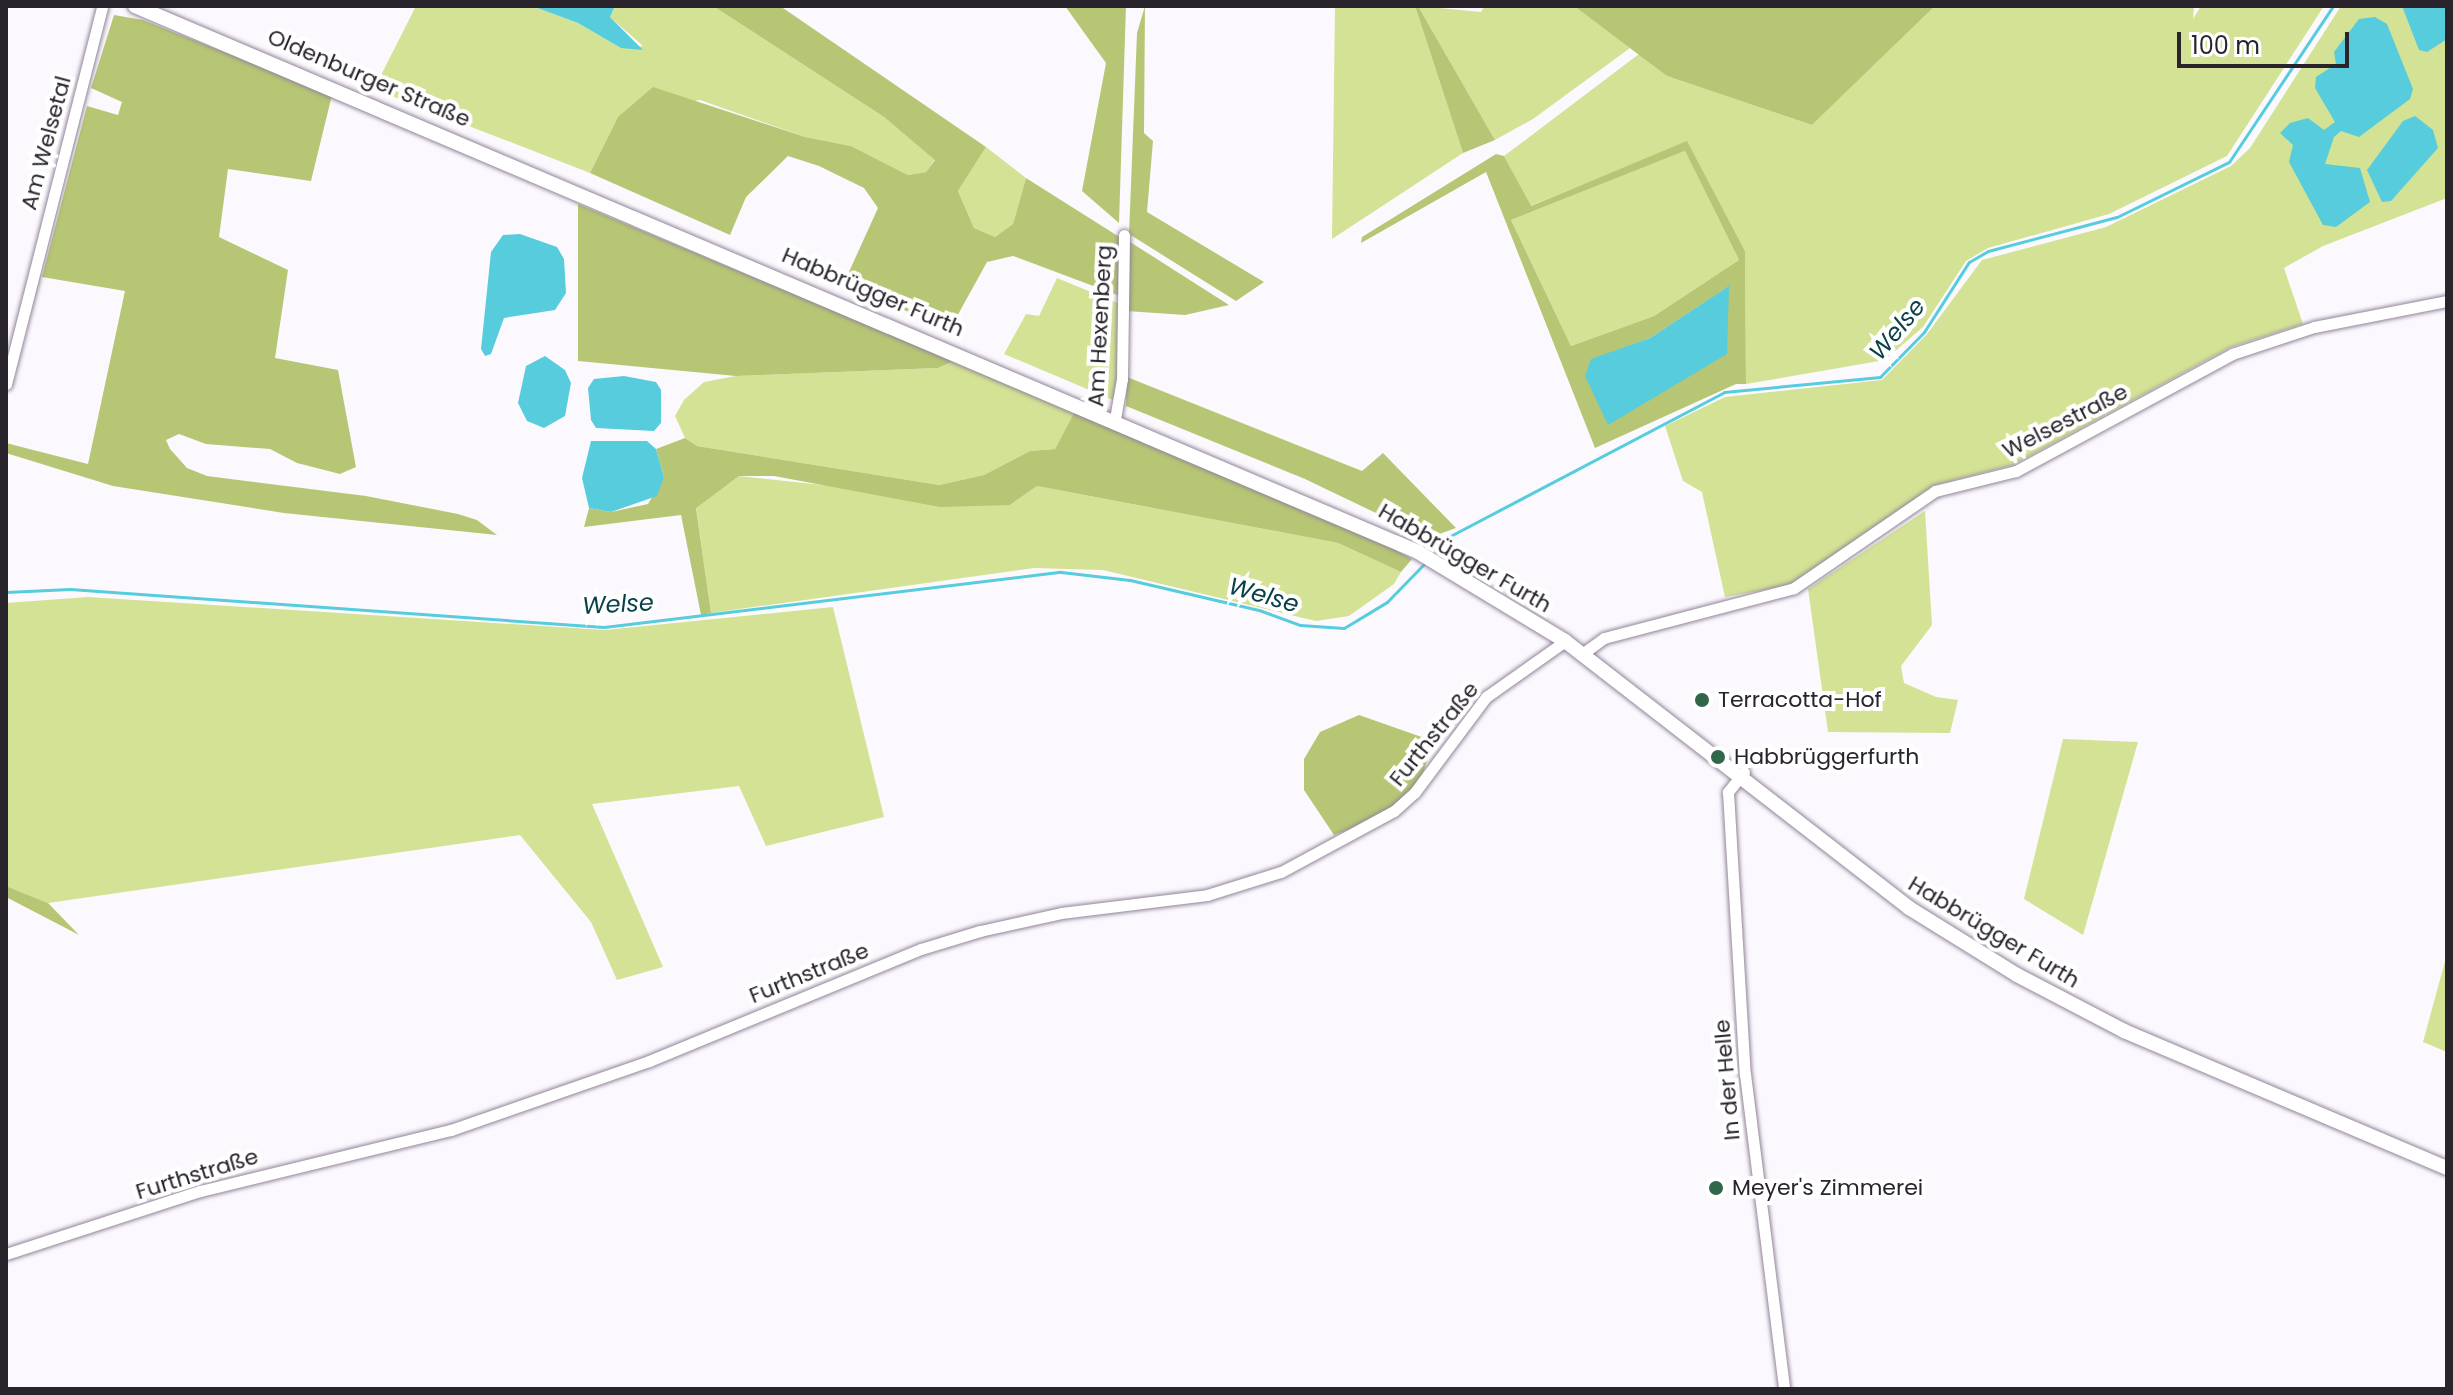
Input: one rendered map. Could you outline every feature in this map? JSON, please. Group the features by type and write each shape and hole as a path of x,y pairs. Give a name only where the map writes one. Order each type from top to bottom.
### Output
{"street":[{"name":"Am Welsetal","path":"6,384 102,6"},
{"name":"Oldenburger Straße","path":"135,6 497,156"},
{"name":"Habbrügger Furth","path":"497,156 1115,419 1418,552 1565,641 1909,908 2017,975 2124,1031 2447,1168"},
{"name":"Am Hexenberg","path":"1115,419 1122,379 1124,235"},
{"name":"Welsestraße","path":"1582,654 1604,638 1794,588 1935,491 2016,471 2232,354 2314,327 2447,301"},
{"name":"Furthstraße","path":"6,1254 200,1191 451,1130 649,1061 909,953 980,931 1061,913 1207,895 1281,872 1394,811 1415,792 1486,697 1565,641"},
{"name":"In der Helle","path":"1741,775 1728,792 1745,1074 1784,1389"}],"green space":[{"path":"416,6 532,6 578,23 621,48 643,46 610,17 615,6 713,6 884,117 935,159 926,172 908,175 851,146 805,137 700,100 618,117 590,173 374,89"},
{"path":"713,6 780,6 986,147 958,191 974,228 995,237 1013,224 1026,178 1121,238 1120,296 1013,256 987,262 950,329 843,285 878,208 864,188 819,166 788,156 746,197 730,235 590,173 618,117 653,87 805,137 851,146 908,175 926,172 935,160 884,117"},
{"path":"1065,6 1126,6 1119,223 1082,191 1106,63"},
{"path":"1145,6 1144,133 1153,141 1147,212 1264,282 1236,301 1129,234 1137,33"},
{"path":"1335,6 1415,6 1463,153 1332,239"},
{"path":"1415,6 1418,6 1495,140 1463,153"},
{"path":"1418,6 1481,12 1485,6 1574,6 1630,48 1533,119 1495,140"},
{"path":"1574,6 1935,6 1812,125 1667,76"},
{"path":"1935,6 2194,6 2193,19 2201,6 2324,6 2227,156 2109,214 1988,248 1966,261 1923,327 1885,360 1746,384 1745,251 1687,142 1530,206 1504,156 1639,54 1667,76 1812,125"},
{"path":"2341,6 2447,6 2447,198 2323,246 2284,268 2303,324 2231,347 2013,465 1935,485 1791,585 1725,597 1702,492 1683,481 1665,426 1725,397 1882,380 1927,334 1982,260 2106,227 2231,166 2250,148"},
{"path":"114,15 143,20 332,95 311,181 228,169 219,237 288,270 275,358 338,370 356,467 340,474 297,463 270,449 206,444 179,434 166,440 170,449 187,468 207,476 366,496 458,514 477,520 497,535 284,513 113,486 6,453 6,443 88,464 125,291 42,277 87,106 118,115 122,102 91,88"},
{"path":"1687,141 1745,251 1746,384 1736,384 1595,448 1486,172 1361,243 1362,237 1496,154 1504,156 1531,206","holes":["1685,151 1739,260 1654,316 1571,346 1511,220","1728,287 1608,424 1591,360 1650,338"]},
{"path":"986,147 1026,178 1013,224 995,237 974,228 958,191"},
{"path":"1685,151 1739,260 1654,316 1571,346 1511,220"},
{"path":"578,204 954,361 938,368 736,376 578,361"},
{"path":"1127,240 1229,305 1185,315 1126,311"},
{"path":"1057,278 1120,304 1118,381 1113,400 1004,354 1026,314 1039,316"},
{"path":"954,361 1075,411 1055,449 1030,451 984,475 939,485 697,446 685,438 675,416 684,400 704,382 736,376 938,368"},
{"path":"1127,377 1362,471 1383,453 1456,528 1428,538 1305,479 1126,406"},
{"path":"1075,411 1348,524 1412,559 1401,572 1338,543 1037,486 1010,505 940,507 774,476 739,476 696,508 711,613 701,615 681,515 584,527 589,508 611,512 648,504 664,477 656,449 685,438 697,446 939,485 984,475 1030,451 1055,449"},
{"path":"739,476 1010,505 1037,486 1338,543 1401,572 1394,584 1349,616 1316,621 1103,570 1034,568 711,613 696,507"},
{"path":"1925,511 1932,625 1901,666 1904,683 1936,697 1958,700 1950,733 1828,732 1808,589"},
{"path":"88,597 605,630 833,607 884,817 766,846 739,786 592,804 663,967 617,980 591,922 520,835 48,903 6,886 6,603"},
{"path":"1359,715 1433,741 1420,783 1386,816 1334,835 1304,790 1304,759 1320,732"},
{"path":"2063,739 2138,742 2083,935 2024,899"},
{"path":"6,886 48,903 79,935 6,897"},
{"path":"2447,954 2447,1052 2423,1042"}],"water":[{"path":"532,6 615,6 610,17 643,50 621,48 578,23"},
{"path":"2402,6 2447,6 2447,39 2427,52 2419,50"},
{"path":"2375,17 2387,24 2413,89 2410,99 2359,137 2341,131 2334,137 2325,164 2360,168 2370,202 2336,227 2323,225 2289,162 2293,145 2280,133 2290,123 2308,118 2324,130 2335,122 2315,88 2316,77 2336,64 2334,52 2359,19"},
{"path":"2415,116 2433,130 2438,148 2391,201 2382,202 2367,170 2403,121"},
{"path":"520,234 557,247 564,259 566,293 555,310 504,318 491,354 485,356 481,349 491,252 503,235"},
{"path":"1729,286 1727,354 1608,425 1585,376 1591,359 1650,338"},
{"path":"545,356 565,370 571,383 565,416 544,428 527,421 518,403 526,366"},
{"path":"624,376 656,382 661,390 661,423 654,431 596,428 591,420 588,388 594,379"},
{"path":"591,441 647,441 656,449 664,477 657,496 611,512 589,508 582,478"}],"waterway":[{"name":"Welse","path":"1430,553 1435,544 1724,392 1880,377 1924,332 1969,262 1988,251 2117,217 2229,162 2333,6"},
{"name":"Welse","path":"6,592 70,589 604,627 1061,572 1130,580 1259,610 1300,625 1344,628 1387,602 1424,564"}],"place":[{"name":"Terracotta-Hof","path":"1702,700"},
{"name":"Habbrüggerfurth","path":"1718,757"},
{"name":"Meyer's Zimmerei","path":"1716,1188"}]}
